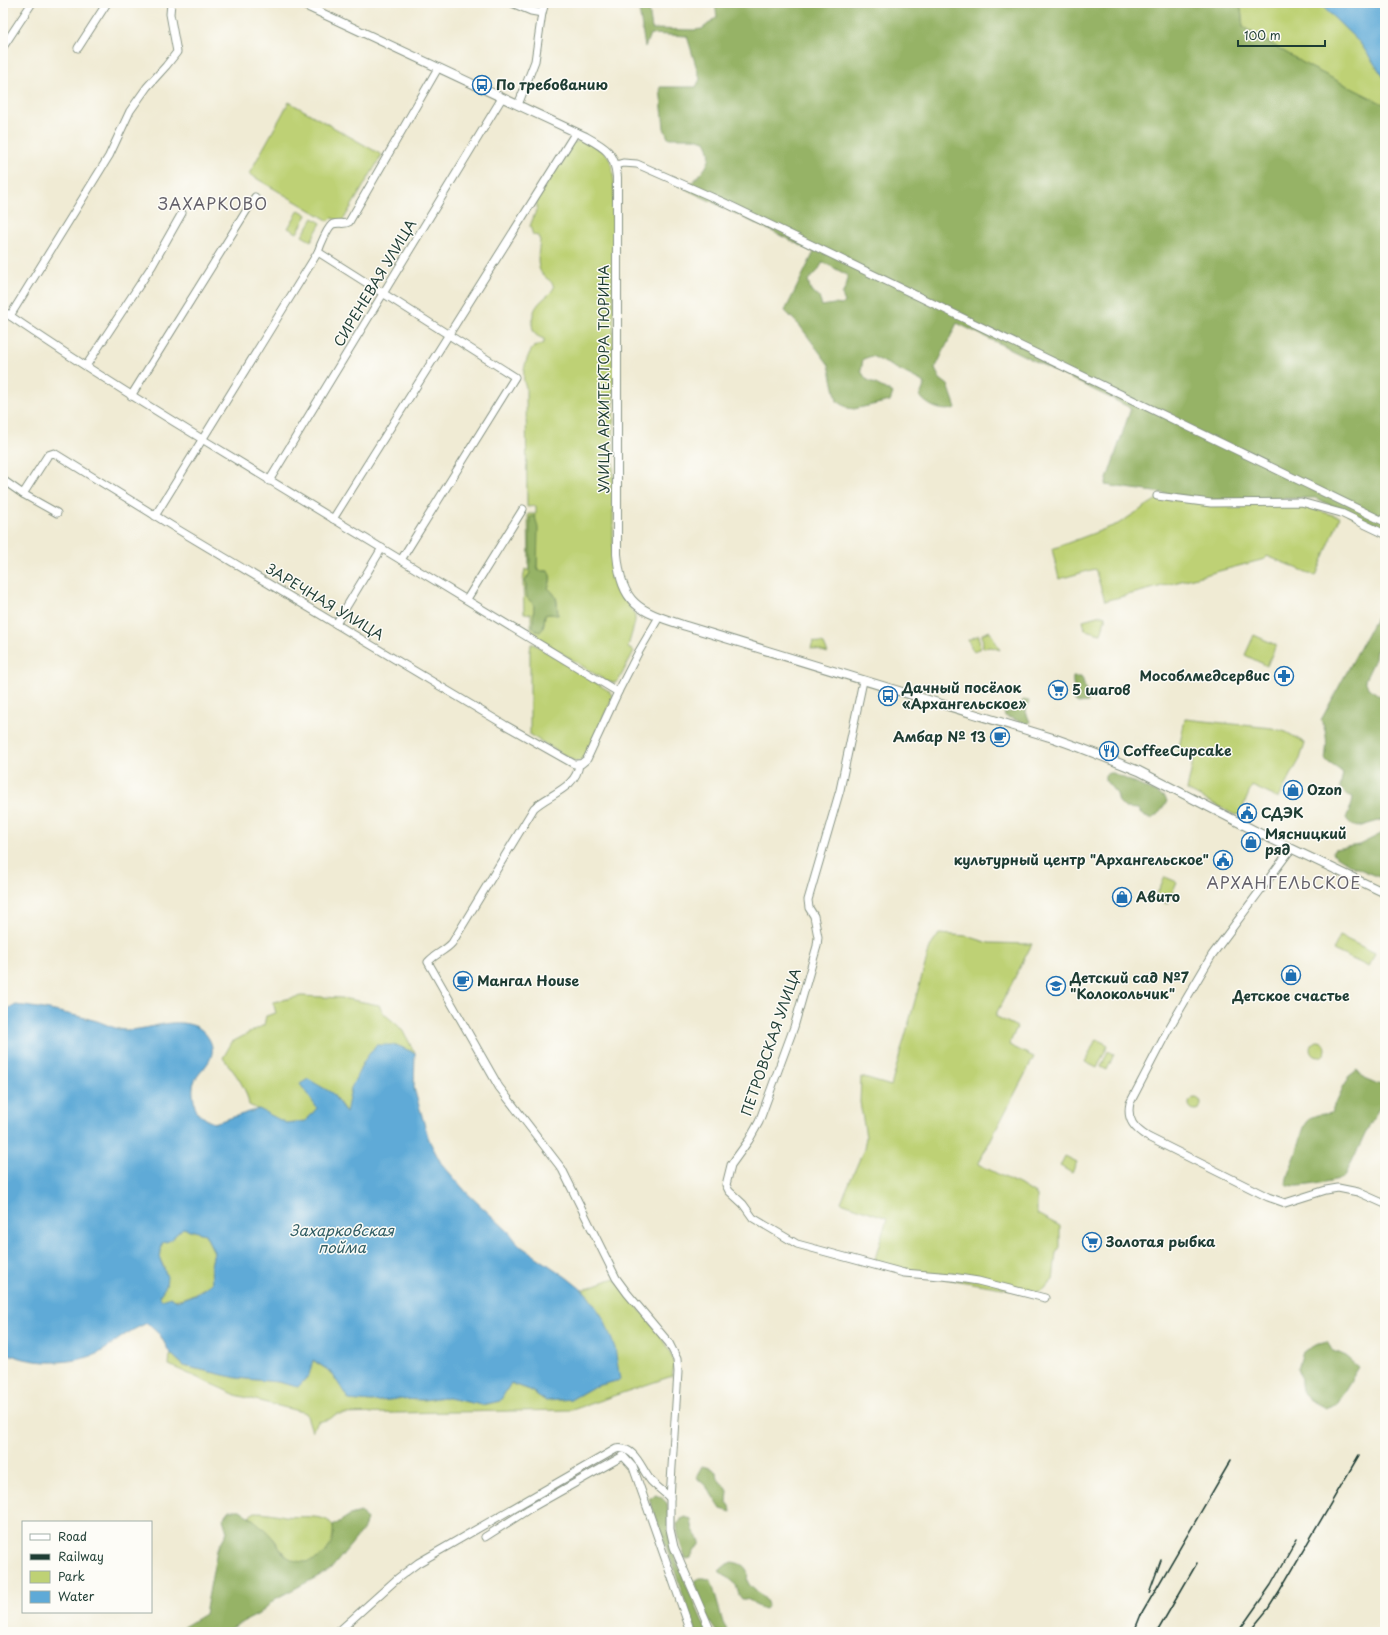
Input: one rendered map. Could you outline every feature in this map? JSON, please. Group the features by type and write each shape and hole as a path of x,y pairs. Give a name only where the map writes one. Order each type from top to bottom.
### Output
{"street":[{"path":"3,46 32,3"},
{"path":"78,48 107,3"},
{"path":"10,316 109,156 130,111 147,87 177,52 170,14 171,3"},
{"name":"УЛИЦА АРХИТЕКТОРА ТЮРИНА","path":"300,3 502,98 561,124 606,149 610,153 616,165 618,225 616,539 621,581 631,599 643,610 686,626 1056,740 1109,758 1139,771 1291,849 1385,893"},
{"path":"512,3 531,11 542,13"},
{"path":"518,105 535,61 542,13 545,3"},
{"path":"155,516 318,252 330,226 335,223 345,224 349,222 438,68"},
{"name":"СИРЕНЕВАЯ УЛИЦА","path":"269,481 502,98"},
{"path":"333,519 576,132"},
{"path":"616,165 623,163 637,164 723,202 1385,522"},
{"path":"131,396 255,197"},
{"path":"86,366 152,266 182,213"},
{"path":"318,252 515,377 401,560"},
{"path":"3,311 131,396 618,692"},
{"name":"ЗАРЕЧНАЯ УЛИЦА","path":"23,494 48,455 54,453 155,516 505,725 574,764 579,764"},
{"path":"3,480 57,514"},
{"path":"1157,496 1211,503 1302,502 1341,513 1385,534"},
{"path":"467,599 522,509"},
{"path":"336,624 382,548"},
{"path":"659,617 618,692 587,759 579,764 578,771 573,780 540,802 534,808 458,934 447,949 434,955 428,962 498,1087 562,1169 588,1218 616,1278 661,1333 677,1359 678,1372 670,1498 670,1528 674,1547 711,1632"},
{"name":"ПЕТРОВСКАЯ УЛИЦА","path":"863,681 840,790 808,900 809,908 814,916 817,928 817,946 794,1027 766,1106 749,1140 731,1165 726,1185 729,1191 743,1204 754,1218 776,1233 797,1244 904,1273 978,1281 1045,1298"},
{"path":"1291,849 1212,955 1168,1030 1130,1103 1129,1116 1135,1127 1148,1137 1268,1197 1279,1201 1285,1203 1326,1190 1338,1188 1358,1192 1385,1204"},
{"path":"338,1632 398,1578 418,1563 616,1449 624,1448 630,1451 651,1480 670,1498"},
{"path":"485,1537 618,1457 623,1456 633,1467 691,1632"},
{"path":"639,1484 651,1480"}],"green space":[{"path":"638,3 648,3 652,29 694,30 702,29 717,17 715,3 1236,3 1241,8 1243,27 1310,67 1385,105 1385,532 1315,498 1211,500 1105,485 1131,408 957,323 935,369 940,379 948,385 956,408 946,410 936,408 927,403 920,396 925,383 872,356 863,359 861,371 866,379 893,393 890,401 854,409 848,408 837,401 829,365 800,326 785,311 814,252 686,189 706,167 709,156 708,149 705,141 694,138 668,138 664,128 660,87 696,87 700,79 687,36 650,34 645,47","holes":["823,262 847,275 847,284 842,295 845,302 842,305 834,304 822,306 818,295 811,292 808,280 817,272"]},
{"path":"1236,3 1319,3 1360,43 1385,79 1385,105 1310,67 1243,27 1241,9"},
{"path":"289,102 382,155 342,222 332,218 329,221 249,174"},
{"path":"581,140 589,143 598,147 608,156 611,162 614,182 613,563 622,595 634,613 635,620 628,648 634,651 619,680 614,683 606,681 531,634 531,614 524,613 523,580 525,569 529,571 528,514 536,514 536,506 527,507 526,387 524,383 524,373 526,362 532,349 544,343 544,339 535,334 532,328 532,320 535,309 554,287 551,281 543,275 539,268 538,258 540,240 538,236 533,235 530,226 537,208 536,200 573,141 575,143","holes":["537,549 537,567 539,571 548,571 549,573 551,580 548,588 556,597 558,615 545,615 544,624 533,627 534,604 527,598 525,581 530,573"]},
{"path":"299,210 307,215 297,233 288,228"},
{"path":"313,218 321,223 311,241 302,236"},
{"path":"1157,499 1299,505 1340,517 1316,576 1267,556 1265,559 1105,601 1095,569 1059,579 1052,549 1118,524"},
{"path":"535,516 538,528 537,567 539,571 548,571 549,573 550,580 548,588 552,591 555,597 558,615 545,615 543,629 540,632 536,631 533,627 534,604 527,598 525,581 530,573 530,517"},
{"path":"1101,615 1106,616 1101,634 1085,630 1083,620"},
{"path":"1377,616 1385,620 1385,647 1376,651 1375,659 1365,680 1368,687 1385,700 1385,819 1358,827 1351,825 1346,818 1352,804 1353,797 1346,794 1340,788 1343,773 1325,759 1325,730 1321,720"},
{"path":"990,631 1000,650 991,647 983,648 982,634"},
{"path":"979,635 980,649 973,651 968,640"},
{"path":"1254,635 1276,645 1267,666 1245,655"},
{"path":"813,641 824,644 828,653 811,648"},
{"path":"531,644 534,644 609,691 613,697 584,758 576,762 530,735"},
{"path":"1073,677 1081,677 1083,680 1088,702 1078,703 1075,701"},
{"path":"1023,700 1029,701 1026,712 1030,722 1027,724 1005,716 1004,713 1016,710"},
{"path":"1185,719 1272,728 1286,732 1305,743 1300,759 1278,798 1252,786 1240,814 1235,815 1187,790 1194,757 1178,753"},
{"path":"1113,773 1165,797 1167,801 1166,804 1151,819 1143,816 1138,809 1125,808 1119,802 1117,794 1105,780 1105,775"},
{"path":"1385,832 1385,876 1382,878 1352,866 1332,853 1334,849 1359,845"},
{"path":"1165,877 1177,882 1167,904 1155,898"},
{"path":"939,934 967,936 989,943 1032,944 995,1016 1017,1027 1009,1045 1034,1057 978,1164 1037,1195 1037,1214 1060,1226 1060,1247 1056,1253 1053,1280 1041,1291 1033,1293 911,1273 874,1262 887,1218 841,1202 864,1149 866,1137 860,1102 861,1077 891,1086 930,947"},
{"path":"1340,936 1375,953 1369,967 1333,950"},
{"path":"301,996 342,998 379,1005 383,1012 402,1030 415,1053 396,1045 351,1088 347,1113 332,1093 312,1100 317,1108 306,1121 286,1123 249,1105 243,1086 236,1074 223,1058 232,1042 264,1025 266,1016 276,1013 273,1002"},
{"path":"1096,1039 1108,1045 1097,1068 1085,1062"},
{"path":"1318,1041 1324,1043 1326,1049 1324,1055 1318,1057 1312,1055 1310,1049 1312,1043"},
{"path":"1108,1051 1114,1054 1107,1070 1101,1067"},
{"path":"1357,1070 1364,1078 1385,1087 1385,1098 1370,1124 1345,1176 1340,1179 1304,1186 1291,1186 1286,1184 1289,1170 1306,1124 1314,1116 1331,1113 1348,1077"},
{"path":"1193,1098 1197,1098 1201,1104 1197,1110 1193,1110 1189,1106 1189,1102"},
{"path":"1065,1156 1077,1162 1072,1173 1060,1166"},
{"path":"183,1228 205,1234 214,1252 211,1266 212,1283 199,1291 182,1298 161,1300 159,1295 166,1286 164,1267 160,1259 162,1242 169,1241"},
{"path":"614,1278 658,1332 670,1352 674,1365 672,1376 572,1410 336,1414 330,1419 318,1422 312,1431 306,1413 236,1395 169,1365 170,1353 184,1366 237,1378 278,1382 298,1387 309,1375 312,1360 331,1372 350,1400 371,1402 397,1399 424,1400 443,1397 483,1405 500,1401 510,1383 530,1390 546,1401 572,1399 593,1387 620,1380 604,1319 586,1293 582,1290"},
{"path":"1327,1342 1332,1350 1346,1356 1359,1367 1337,1403 1325,1408 1303,1393 1298,1368 1303,1352 1316,1345"},
{"path":"702,1466 713,1469 717,1473 721,1483 728,1491 727,1502 730,1506 731,1512 721,1509 706,1486 698,1479 697,1475"},
{"path":"656,1495 667,1503 672,1551 707,1632 696,1632 649,1498"},
{"path":"230,1510 240,1510 257,1522 274,1539 285,1555 294,1560 303,1562 317,1559 327,1550 333,1534 333,1526 350,1515 361,1512 367,1520 363,1530 330,1570 275,1599 259,1614 224,1632 175,1632 205,1614 217,1550 227,1532 223,1519"},
{"path":"255,1512 290,1517 315,1517 326,1520 330,1522 333,1527 334,1532 331,1544 324,1554 316,1561 294,1561 287,1557 275,1540 249,1516"},
{"path":"686,1517 691,1520 693,1530 700,1540 700,1545 696,1548 691,1558 686,1559 682,1550 677,1523"},
{"path":"732,1562 738,1563 745,1567 748,1573 747,1580 749,1584 767,1601 768,1605 765,1609 751,1601 742,1599 736,1585 719,1571 727,1564"},
{"path":"700,1578 711,1580 727,1632 717,1632 709,1621 703,1608 695,1581"}],"water":[{"path":"1319,3 1385,3 1385,79 1360,43"},
{"name":"Захарковская пойма","path":"16,1005 37,1008 97,1021 123,1030 169,1023 186,1024 198,1027 204,1032 210,1041 212,1053 208,1063 194,1082 193,1090 196,1112 214,1123 259,1109 286,1123 306,1121 317,1108 300,1084 308,1079 332,1093 346,1113 351,1088 364,1061 376,1045 396,1045 415,1053 414,1088 429,1140 441,1163 467,1193 509,1232 519,1245 566,1277 586,1293 604,1319 615,1348 620,1380 593,1387 572,1399 546,1401 530,1390 511,1383 500,1401 482,1405 443,1397 424,1400 397,1399 371,1402 349,1400 331,1372 313,1360 309,1375 298,1387 278,1382 237,1378 184,1366 170,1353 160,1335 147,1323 133,1330 98,1353 72,1361 36,1361 13,1356 3,1351 3,1010","holes":["183,1228 205,1234 214,1252 211,1266 212,1283 198,1293 177,1301 170,1297 161,1300 160,1295 166,1286 167,1277 160,1259 162,1243 169,1241"]}],"railway":[{"path":"1249,1632 1268,1609 1280,1590 1359,1455"},
{"path":"1141,1615 1231,1460"},
{"path":"1238,1632 1271,1585 1297,1539"},
{"path":"1149,1593 1161,1560"},
{"path":"1157,1632 1197,1563"},
{"path":"1134,1632 1142,1612"}],"place":[{"name":"По требованию","path":"482,85"},
{"name":"Мособлмедсервис","path":"1284,676"},
{"name":"5 шагов","path":"1058,690"},
{"name":"Дачный посёлок «Архангельское»","path":"888,696"},
{"name":"Амбар № 13","path":"1000,737"},
{"name":"CoffeeCupcake","path":"1109,751"},
{"name":"Ozon","path":"1293,790"},
{"name":"СДЭК","path":"1247,813"},
{"name":"Мясницкий ряд","path":"1251,842"},
{"name":"культурный центр \"Архангельское\"","path":"1223,860"},
{"name":"Авито","path":"1122,897"},
{"name":"Детское счастье","path":"1291,975"},
{"name":"Мангал House","path":"463,981"},
{"name":"Детский сад №7 \"Колокольчик\"","path":"1056,986"},
{"name":"Золотая рыбка","path":"1092,1242"}],"district":[{"name":"ЗАХАРКОВО","path":"213,204"},
{"name":"АРХАНГЕЛЬСКОЕ","path":"1284,883"}]}
